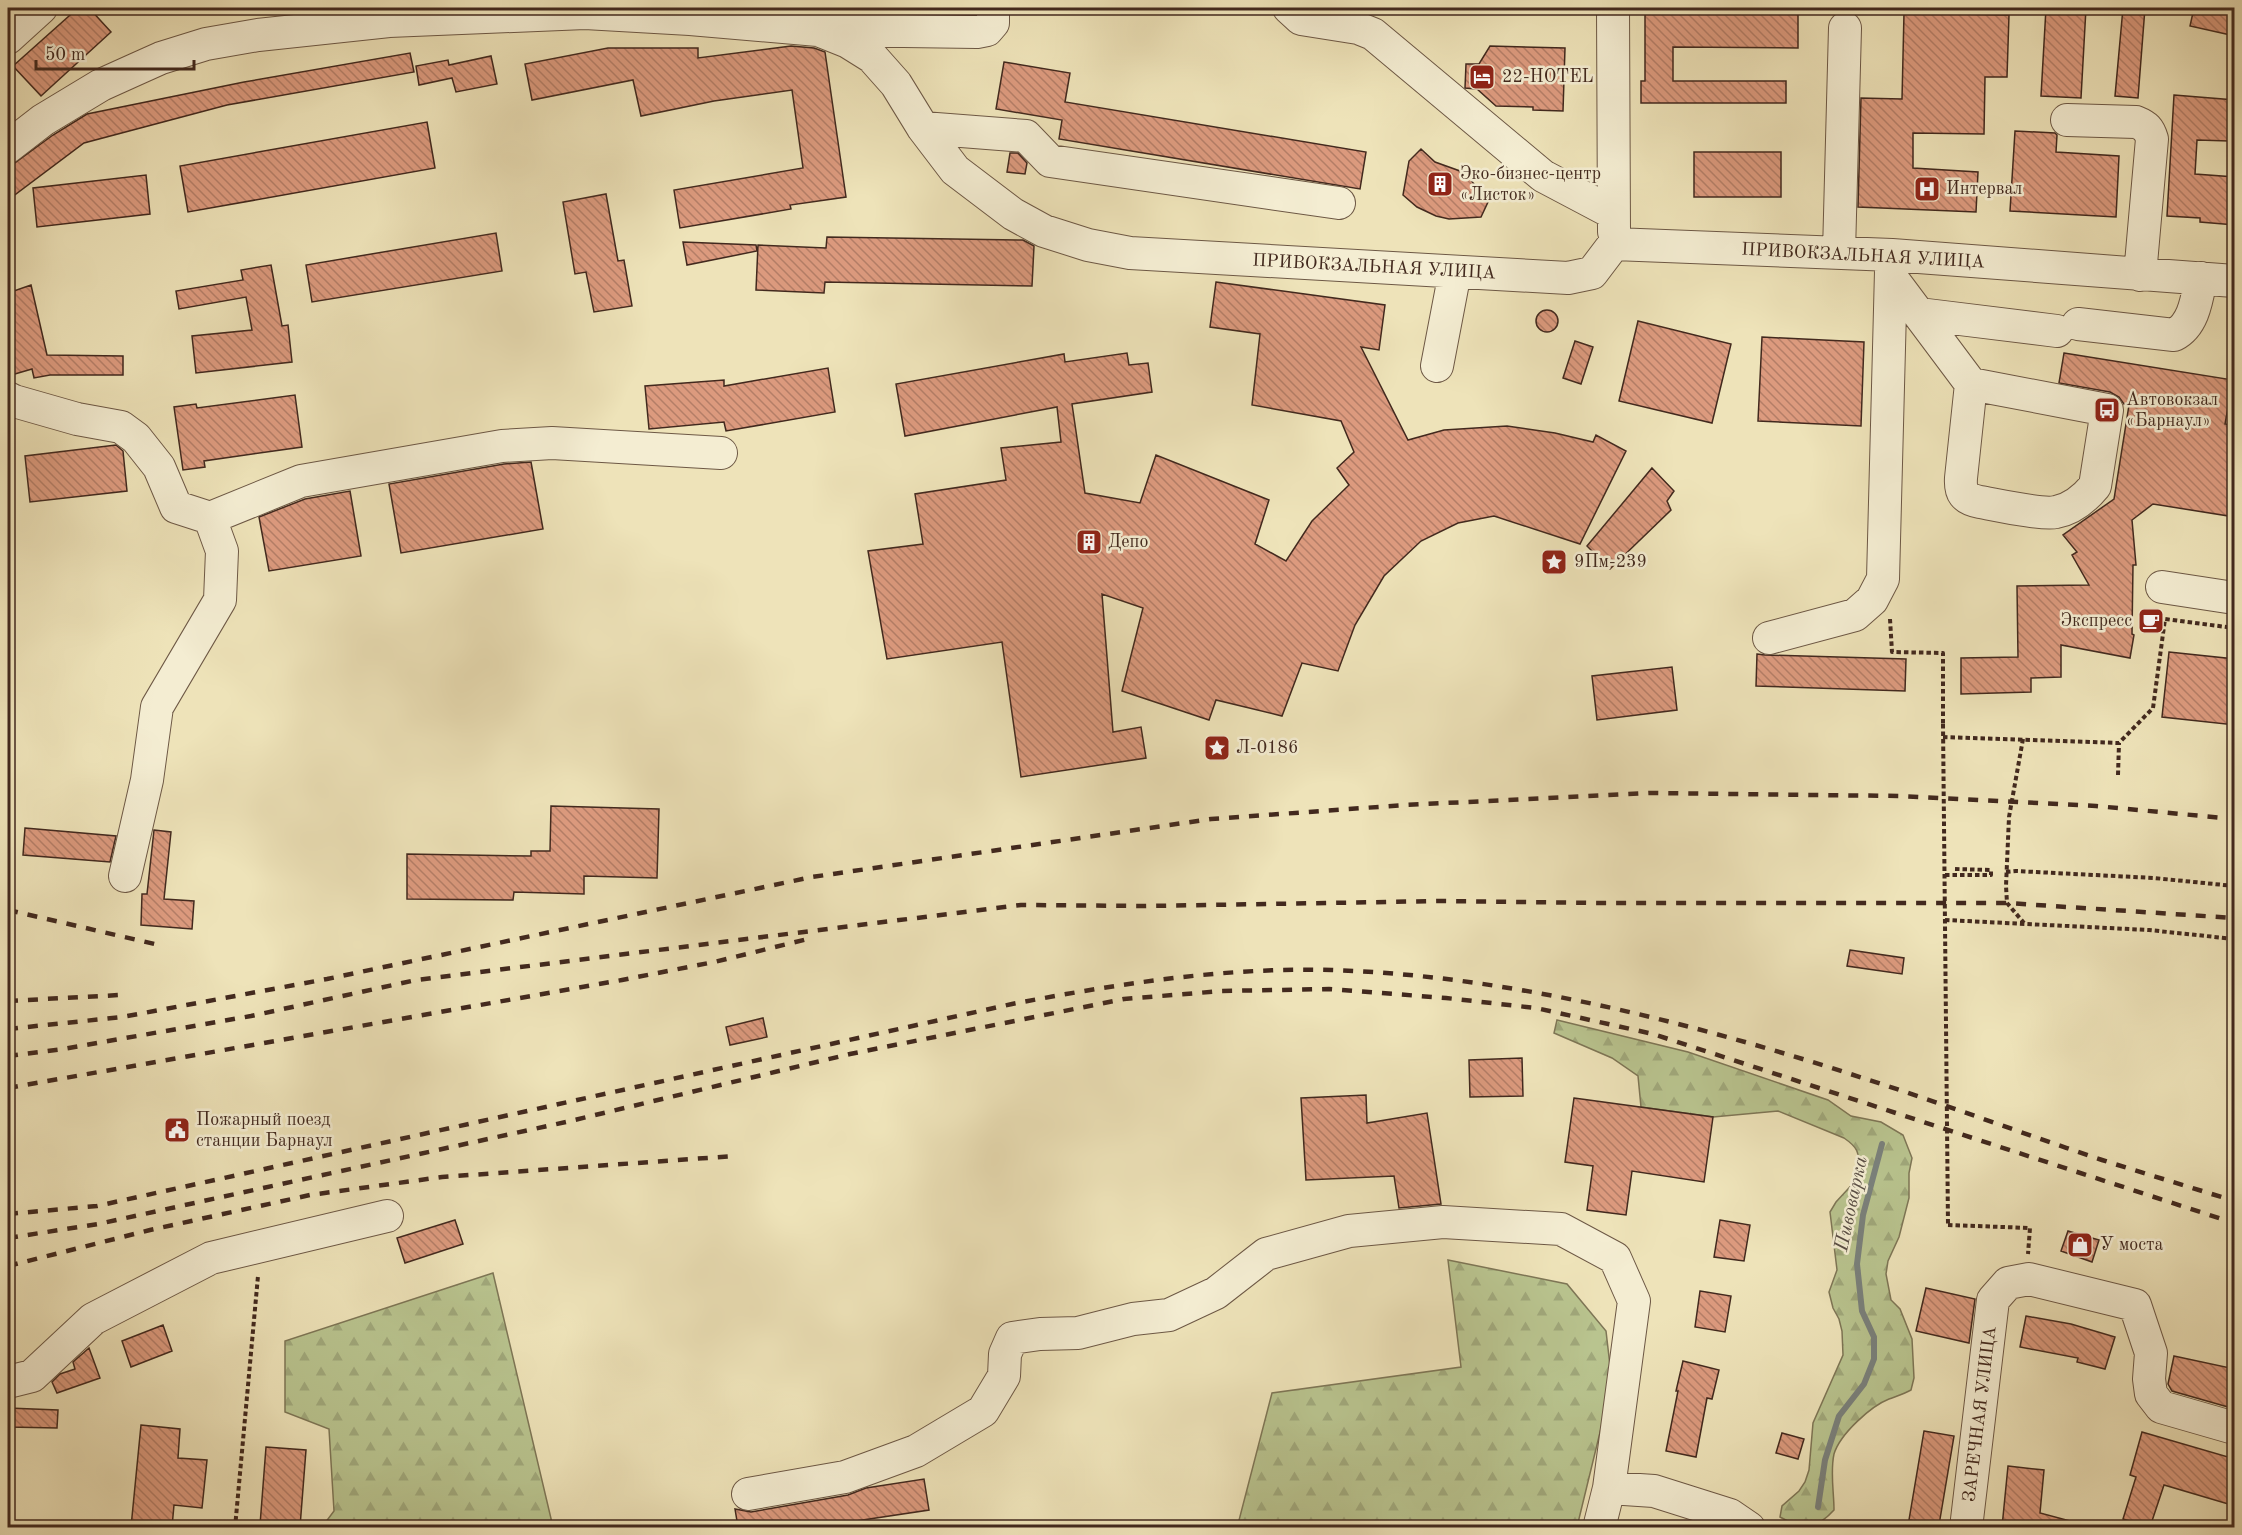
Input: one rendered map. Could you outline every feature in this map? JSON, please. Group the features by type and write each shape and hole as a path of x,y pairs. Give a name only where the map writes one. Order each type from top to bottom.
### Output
{"street":[{"path":"8,38 41,8"},
{"path":"818,30 977,32 987,30 993,23 993,8"},
{"path":"1289,8 1301,19 1358,28 1373,34 1543,176 1614,213"},
{"path":"1613,8 1614,244"},
{"name":"ПРИВОКЗАЛЬНАЯ УЛИЦА","path":"8,147 43,120 101,85 161,58 195,47 258,35 415,14 690,13 818,30 848,42 872,57 896,84 923,128 955,170 1013,214 1044,231 1088,245 1130,253 1568,278 1593,273 1614,244 1839,252 1891,266 2140,275 2235,281"},
{"path":"1839,252 1845,28"},
{"path":"2067,120 2136,122 2145,126 2149,131 2152,139 2140,275"},
{"path":"923,128 1026,136 1050,161 1339,203"},
{"path":"1891,266 1919,314 1971,384 2107,410 2096,486 2088,496 2077,504 2054,513 1980,502 1964,496 1960,488 1971,384"},
{"path":"1769,638 1855,615 1872,600 1883,579 1891,266"},
{"path":"1437,366 1455,272"},
{"path":"1919,314 2174,335 2182,331 2187,324 2196,303 2201,278"},
{"path":"8,398 77,419 121,427 136,438 159,467 176,507 210,518 301,481 502,446 552,443 721,453"},
{"path":"126,876 147,780 157,707 220,600 222,551 210,518"},
{"path":"2162,587 2235,597"},
{"path":"8,1382 32,1376 93,1319 211,1257 387,1216"},
{"path":"748,1494 845,1477 916,1451 983,1411 1004,1376 1005,1354 1012,1338 1040,1334 1078,1333 1133,1319 1169,1315 1216,1293 1266,1254 1349,1231 1443,1222 1561,1229 1615,1258 1634,1301 1609,1488 1599,1527"},
{"name":"ЗАРЕЧНАЯ УЛИЦА","path":"1966,1527 1993,1300 2008,1283 2029,1279 2135,1305 2151,1353 2149,1379 2151,1394 2161,1407 2235,1428"},
{"path":"1609,1488 1654,1491 1730,1515 1749,1527"}],"path":[{"path":"1889,608 1892,652 1943,653 1948,1225 2030,1228 2028,1250"},
{"path":"2118,776 2119,743 2153,708 2165,619 2235,628"},
{"path":"1943,737 2119,743"},
{"path":"2023,739 2008,817 2006,872 2007,903 2025,924"},
{"path":"1945,875 1991,875 1991,870 1955,869"},
{"path":"2006,872 2154,878 2235,885"},
{"path":"1945,920 2149,930 2235,939"},
{"path":"235,1527 258,1276"}],"green space":[{"path":"1557,1020 1688,1052 1828,1100 1851,1116 1881,1122 1903,1135 1912,1158 1909,1173 1909,1198 1899,1237 1888,1261 1886,1274 1891,1300 1900,1309 1912,1339 1914,1378 1911,1390 1874,1408 1849,1430 1837,1446 1832,1475 1834,1510 1821,1521 1802,1526 1780,1517 1782,1506 1799,1491 1805,1482 1809,1470 1813,1423 1843,1355 1842,1331 1829,1292 1837,1270 1830,1212 1860,1176 1857,1150 1844,1138 1778,1111 1713,1117 1641,1107 1638,1076 1612,1058 1554,1033"},
{"path":"1448,1260 1567,1284 1606,1331 1612,1383 1577,1527 1237,1528 1272,1393 1461,1367"},
{"path":"493,1273 553,1527 322,1527 334,1511 329,1429 285,1412 285,1341"}],"building":[{"path":"78,8 89,8 111,32 41,96 13,66"},
{"path":"1645,8 1798,8 1798,48 1673,47 1673,81 1786,81 1786,103 1641,103 1641,81 1645,81"},
{"path":"2046,8 2086,8 2081,98 2041,96"},
{"path":"2123,8 2145,8 2138,98 2115,96"},
{"path":"2194,8 2235,8 2235,36 2190,26"},
{"path":"1904,13 2009,15 2007,77 1985,77 1984,134 1913,133 1913,168 1978,172 1976,212 1858,207 1861,98 1902,99"},
{"path":"791,46 814,48 825,52 846,197 790,205 791,209 680,228 674,190 803,168 792,90 714,101 641,116 633,80 532,100 525,64 608,48 698,48 698,58"},
{"path":"1490,46 1565,48 1563,111 1496,106 1477,89 1465,88 1466,64 1479,64"},
{"path":"410,53 414,72 227,105 84,143 8,200 8,168 53,135 87,114 244,82"},
{"path":"491,56 497,84 456,92 452,78 419,85 416,66 448,60 449,65"},
{"path":"1004,62 1070,73 1065,102 1366,152 1360,189 1059,139 1062,120 996,109"},
{"path":"2174,95 2235,100 2235,135 2230,135 2229,141 2197,140 2195,174 2235,177 2235,225 2200,222 2200,218 2167,216"},
{"path":"427,122 435,168 188,212 180,166"},
{"path":"2015,131 2055,133 2057,135 2056,152 2119,156 2116,217 2010,211"},
{"name":"Эко-бизнес-центр «Листок»","path":"1421,149 1435,162 1460,171 1470,179 1488,202 1481,217 1449,219 1436,216 1417,207 1403,195 1409,161"},
{"path":"1694,152 1781,152 1781,197 1694,197"},
{"path":"1010,153 1018,153 1027,163 1025,174 1007,172"},
{"path":"146,175 150,214 37,227 33,188"},
{"path":"606,194 618,261 624,260 632,306 594,312 586,272 575,274 563,202"},
{"path":"496,233 502,271 312,302 306,265"},
{"path":"827,237 1023,240 1034,246 1032,286 825,282 824,293 756,290 758,245 826,248"},
{"path":"683,242 756,245 757,251 687,265"},
{"path":"271,265 282,326 288,325 292,362 196,373 192,336 252,330 246,297 179,309 176,291 243,280 241,270"},
{"name":"Депо","path":"1216,282 1385,305 1379,350 1361,347 1408,440 1444,430 1507,426 1555,433 1593,442 1596,435 1626,451 1580,544 1494,516 1458,523 1421,541 1384,576 1355,625 1338,671 1302,663 1282,716 1216,700 1209,720 1122,691 1143,608 1102,594 1113,732 1141,727 1146,758 1021,777 1002,642 887,659 868,551 923,544 915,494 1006,480 1001,448 1061,442 1057,407 905,436 896,384 1064,354 1065,362 1127,353 1129,365 1148,363 1152,392 1072,404 1085,493 1140,503 1156,455 1269,500 1255,544 1286,561 1312,521 1349,485 1337,468 1354,452 1341,421 1252,405 1260,334 1210,327"},
{"path":"31,285 47,355 123,356 123,375 50,375 34,378 32,369 8,376 8,293"},
{"path":"1547,310 1555,313 1558,321 1555,329 1547,332 1539,329 1536,321 1539,313"},
{"path":"1638,321 1731,344 1712,423 1619,401"},
{"path":"1762,337 1864,342 1861,426 1758,421"},
{"path":"1575,341 1593,347 1581,384 1563,378"},
{"path":"2064,353 2233,380 2225,424 2235,426 2232,462 2235,462 2235,517 2153,504 2132,520 2136,565 2133,565 2132,634 2134,635 2130,658 2061,645 2061,677 2031,678 2031,692 1961,694 1961,658 2018,657 2017,586 2089,585 2072,555 2077,552 2063,535 2114,499 2129,405 2124,404 2119,397 2110,392 2059,383"},
{"path":"828,368 835,412 726,431 724,422 649,429 645,386 724,380 724,386"},
{"path":"295,395 302,447 204,461 205,467 183,470 174,407 196,404 197,408"},
{"path":"116,445 123,451 127,491 30,502 25,456"},
{"path":"531,462 543,529 401,553 389,484 504,464"},
{"path":"1652,468 1674,491 1667,501 1671,510 1610,569 1587,546"},
{"path":"350,491 361,556 269,571 259,517 305,499"},
{"path":"2169,652 2235,659 2235,725 2162,717"},
{"path":"1757,654 1906,659 1905,691 1756,686"},
{"path":"1672,667 1677,710 1597,720 1592,676"},
{"path":"551,806 659,809 657,878 584,876 584,894 514,892 513,900 407,899 407,854 531,856 531,851 550,851"},
{"path":"25,828 116,836 110,862 23,855"},
{"path":"154,830 171,832 164,899 194,901 192,929 141,925 142,894 147,894"},
{"path":"1850,950 1904,958 1902,974 1847,966"},
{"path":"763,1018 767,1037 730,1045 726,1027"},
{"path":"1522,1058 1523,1096 1470,1097 1469,1060"},
{"path":"1366,1095 1367,1123 1427,1113 1441,1204 1399,1208 1394,1176 1306,1180 1301,1098"},
{"path":"1574,1098 1713,1117 1704,1182 1632,1171 1626,1215 1587,1210 1593,1166 1565,1162"},
{"path":"455,1220 463,1244 405,1263 397,1238"},
{"path":"1720,1220 1750,1225 1744,1261 1714,1257"},
{"name":"У моста","path":"2068,1231 2099,1240 2092,1262 2061,1251"},
{"path":"1926,1288 1975,1299 1969,1343 1916,1331"},
{"path":"1700,1291 1731,1296 1725,1332 1695,1327"},
{"path":"2026,1316 2071,1324 2115,1337 2105,1369 2077,1362 2078,1358 2020,1347"},
{"path":"163,1325 172,1351 131,1367 122,1341"},
{"path":"89,1348 100,1378 57,1393 52,1382 60,1374 75,1369 73,1362"},
{"path":"2174,1356 2235,1369 2235,1409 2172,1391 2168,1384"},
{"path":"1683,1361 1719,1370 1712,1399 1707,1398 1696,1457 1666,1451"},
{"path":"8,1408 58,1410 57,1428 8,1427"},
{"path":"141,1425 180,1429 178,1458 207,1460 202,1508 174,1505 172,1527 131,1527"},
{"path":"1924,1431 1954,1436 1939,1525 1909,1520"},
{"path":"2142,1432 2235,1459 2235,1506 2164,1485 2150,1527 2123,1519 2136,1477 2130,1475"},
{"path":"1782,1433 1804,1439 1798,1459 1776,1453"},
{"path":"266,1447 306,1450 300,1527 260,1525"},
{"path":"2008,1466 2044,1470 2040,1513 2074,1522 2073,1527 2002,1527"},
{"path":"924,1479 929,1510 816,1527 738,1527 735,1509 751,1512 848,1495 866,1488"}],"waterway":[{"name":"Пивоварка","path":"1818,1507 1825,1460 1839,1416 1864,1384 1874,1359 1874,1337 1862,1311 1857,1264 1863,1215 1882,1144"}],"railway":[{"path":"8,1029 122,1017 327,979 812,877 1211,819 1405,805 1650,793 1900,796 2096,806 2234,819"},
{"path":"8,1056 63,1049 251,1016 416,980 1021,905 1146,906 1443,901 2007,903 2234,918"},
{"path":"8,910 159,945"},
{"path":"8,1088 622,980 714,962 812,938"},
{"path":"8,1214 97,1206 1012,1004 1171,978 1292,970 1400,974 1468,982 1604,1006 1671,1022 1804,1059 2102,1160 2234,1201"},
{"path":"8,1238 98,1224 566,1122 850,1054 1124,999 1222,991 1329,989 1536,1008 1653,1034 2234,1223"},
{"path":"8,1001 120,995"},
{"path":"8,1266 150,1230 310,1195 442,1177 734,1156"}],"place":[{"name":"22-HOTEL","path":"1482,77"},
{"name":"Эко-бизнес-центр «Листок»","path":"1440,184"},
{"name":"Интервал","path":"1927,189"},
{"name":"Автовокзал «Барнаул»","path":"2107,410"},
{"name":"Депо","path":"1089,542"},
{"name":"9Пм-239","path":"1554,562"},
{"name":"Экспресс","path":"2151,621"},
{"name":"Л-0186","path":"1217,748"},
{"name":"Пожарный поезд станции Барнаул","path":"177,1130"},
{"name":"У моста","path":"2080,1245"}]}
